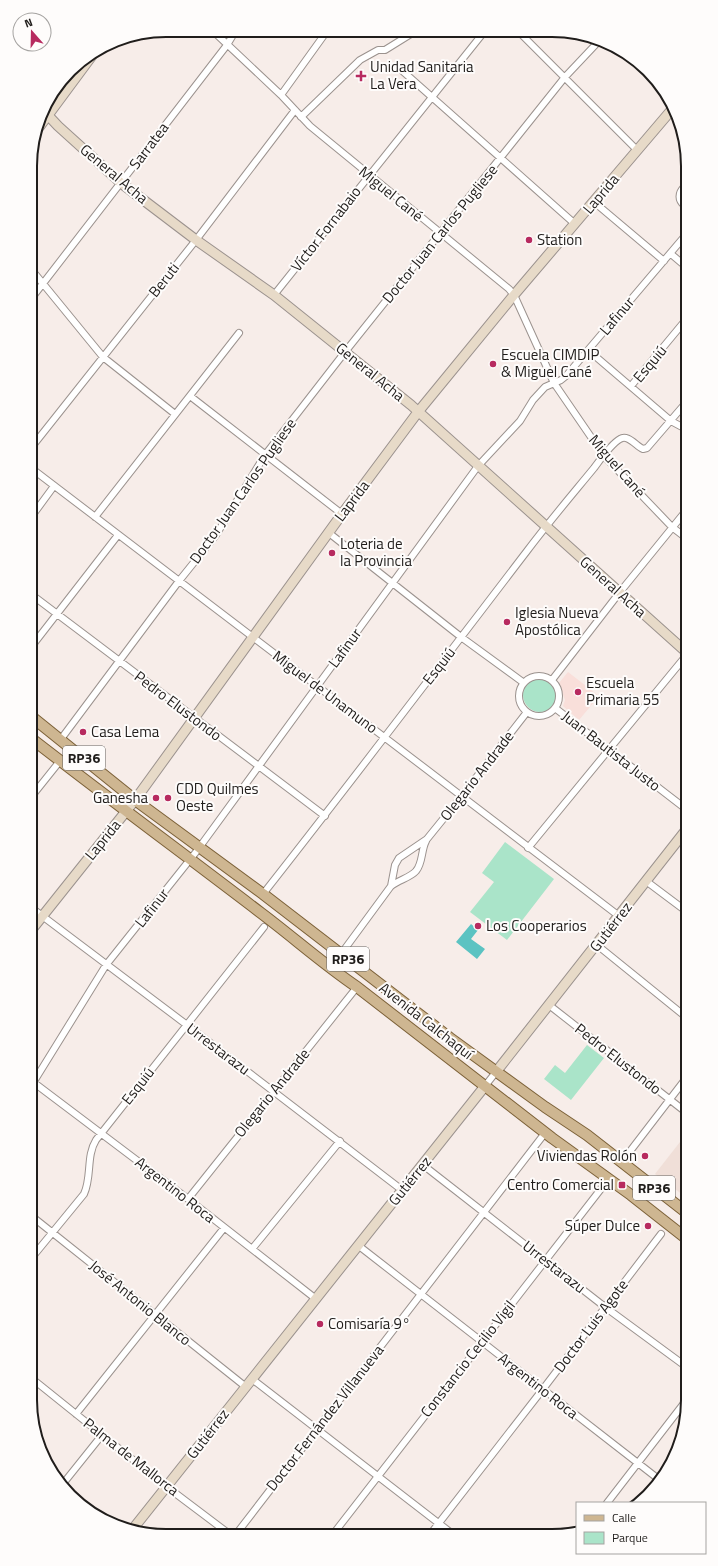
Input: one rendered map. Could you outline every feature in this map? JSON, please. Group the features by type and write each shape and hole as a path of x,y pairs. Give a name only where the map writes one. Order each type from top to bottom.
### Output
{"main road":[{"name":"Avenida Calchaquí","path":"37,721 135,800 263,894 364,973 496,1072 587,1135 681,1208"},
{"name":"Avenida Calchaquí","path":"37,743 125,812 269,919 334,972 357,987 545,1133 631,1195 681,1234"}],"street":[{"name":"Miguel Cané","path":"219,37 281,95 310,126 509,289 514,295 554,383 604,456 672,527 681,534"},
{"name":"Sarratea","path":"37,291 232,37"},
{"path":"281,95 323,37"},
{"path":"301,117 360,60 378,50 385,50 404,37"},
{"name":"Víctor Fornabaio","path":"274,295 480,37"},
{"path":"524,37 637,150"},
{"name":"Doctor Juan Carlos Pugliese","path":"61,739 179,581 216,535 265,455 345,352 501,159 565,77 596,45"},
{"path":"398,67 575,224"},
{"path":"52,105 80,70"},
{"name":"Beruti","path":"37,440 196,240 295,110"},
{"name":"Laprida","path":"37,923 135,800 342,514 418,412 514,295 669,113"},
{"name":"General Acha","path":"48,115 121,183 196,240 274,295 418,412 681,647"},
{"path":"681,192 679,195 681,201"},
{"path":"594,202 664,262"},
{"name":"Lafinur","path":"37,1077 106,965 200,847 478,466 520,421 545,387 566,376 681,241"},
{"path":"671,254 681,262"},
{"path":"37,277 103,357 175,414"},
{"name":"Esquiú","path":"631,386 681,326"},
{"path":"95,517 239,333"},
{"path":"588,350 671,421 681,426"},
{"path":"190,396 342,514"},
{"path":"671,421 681,409"},
{"name":"Esquiú","path":"263,894 325,816 546,526 604,456 618,440 626,437 643,449 650,445 671,421"},
{"name":"Miguel de Unamuno","path":"37,473 619,916"},
{"path":"37,509 54,486"},
{"path":"552,680 681,517"},
{"path":"329,532 461,637 524,684"},
{"path":"37,639 118,535"},
{"name":"Pedro Elustondo","path":"37,599 194,719 325,816"},
{"path":"528,848 681,662"},
{"path":"534,677 546,677 552,680 558,690 559,696 555,708 551,712 539,716 527,712 520,701 519,695 524,684 534,677"},
{"name":"Juan Bautista Justo","path":"555,708 681,805"},
{"name":"Olegario Andrade","path":"341,954 391,886 416,871 420,864 423,848 427,839 527,712"},
{"path":"37,790 60,761"},
{"name":"Gutiérrez","path":"136,1525 359,1246 681,836"},
{"name":"Olegario Andrade","path":"391,886 395,865 399,858 427,839"},
{"path":"646,881 681,907"},
{"name":"Urrestarazu","path":"37,912 402,1190"},
{"name":"Esquiú","path":"37,1252 86,1189 92,1148 264,927"},
{"path":"597,945 681,1013"},
{"name":"Olegario Andrade","path":"188,1199 357,987"},
{"name":"Pedro Elustondo","path":"549,1005 681,1109"},
{"name":"Argentino Roca","path":"37,1084 316,1299"},
{"path":"621,1163 681,1085"},
{"name":"Doctor Fernández Villanueva","path":"240,1529 485,1213 545,1133"},
{"path":"252,1249 340,1142"},
{"name":"Urrestarazu","path":"423,1165 681,1363"},
{"name":"Constancio Cecilio Vigil","path":"336,1529 604,1186"},
{"name":"José Antonio Blanco","path":"37,1220 246,1387"},
{"path":"76,1414 224,1228"},
{"name":"Doctor Luis Agote","path":"434,1529 661,1234"},
{"name":"Argentino Roca","path":"359,1246 420,1295 656,1476"},
{"path":"252,1379 446,1529"},
{"name":"Palma de Mallorca","path":"37,1385 223,1529"},
{"path":"609,1502 681,1407"},
{"path":"66,1481 102,1435"}],"shaded area":[{"name":"Escuela Primaria 55","path":"568,672 599,696 579,720 563,706 565,700 559,683"},
{"path":"681,1141 681,1194 655,1174"}],"green space":[{"path":"543,678 552,683 556,688 556,702 552,707 547,711 537,712 533,711 524,702 523,692 524,688 533,679"},
{"path":"505,842 554,879 507,940 470,912 494,882 482,873"},
{"path":"587,1045 604,1058 571,1100 544,1079 555,1065 565,1073"}],"water":[{"path":"471,924 478,930 471,939 485,949 477,959 456,942"}],"place":[{"name":"Unidad Sanitaria La Vera","path":"361,76"},
{"name":"Station","path":"529,240"},
{"name":"Escuela CIMDIP & Miguel Cané","path":"493,364"},
{"name":"Loteria de la Provincia","path":"332,553"},
{"name":"Iglesia Nueva Apostólica","path":"507,622"},
{"name":"Escuela Primaria 55","path":"578,692"},
{"name":"Casa Lema","path":"83,732"},
{"name":"Ganesha","path":"156,798"},
{"name":"CDD Quilmes Oeste","path":"168,798"},
{"name":"Los Cooperarios","path":"478,926"},
{"name":"Viviendas Rolón","path":"645,1156"},
{"name":"Centro Comercial","path":"622,1185"},
{"name":"Súper Dulce","path":"648,1226"},
{"name":"Comisaría 9°","path":"320,1324"}]}
